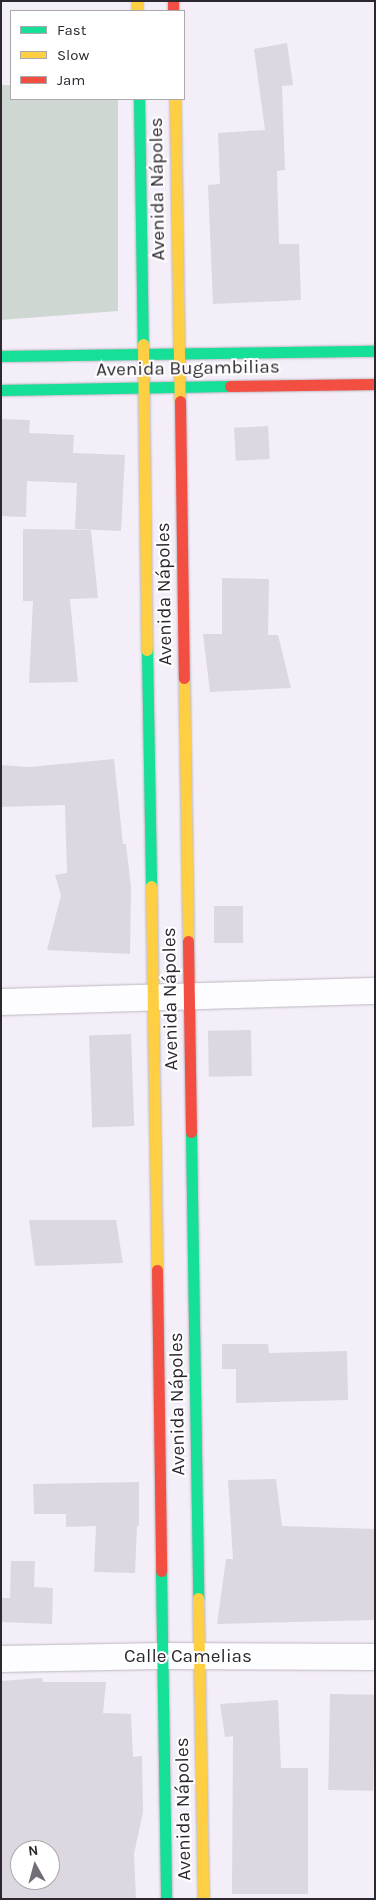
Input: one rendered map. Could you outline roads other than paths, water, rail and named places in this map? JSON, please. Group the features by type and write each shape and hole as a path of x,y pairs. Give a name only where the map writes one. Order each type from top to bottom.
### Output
{"main road":[{"name":"Avenida Nápoles","path":"139,100 166,1899"},
{"name":"Avenida Nápoles","path":"174,100 203,1899"},
{"name":"Avenida Bugambilias","path":"1,356 375,351"},
{"name":"Avenida Bugambilias","path":"1,390 375,384"}],"street":[{"path":"1,1002 375,991"},
{"name":"Calle Camelias","path":"1,1659 162,1656 375,1657"}]}
